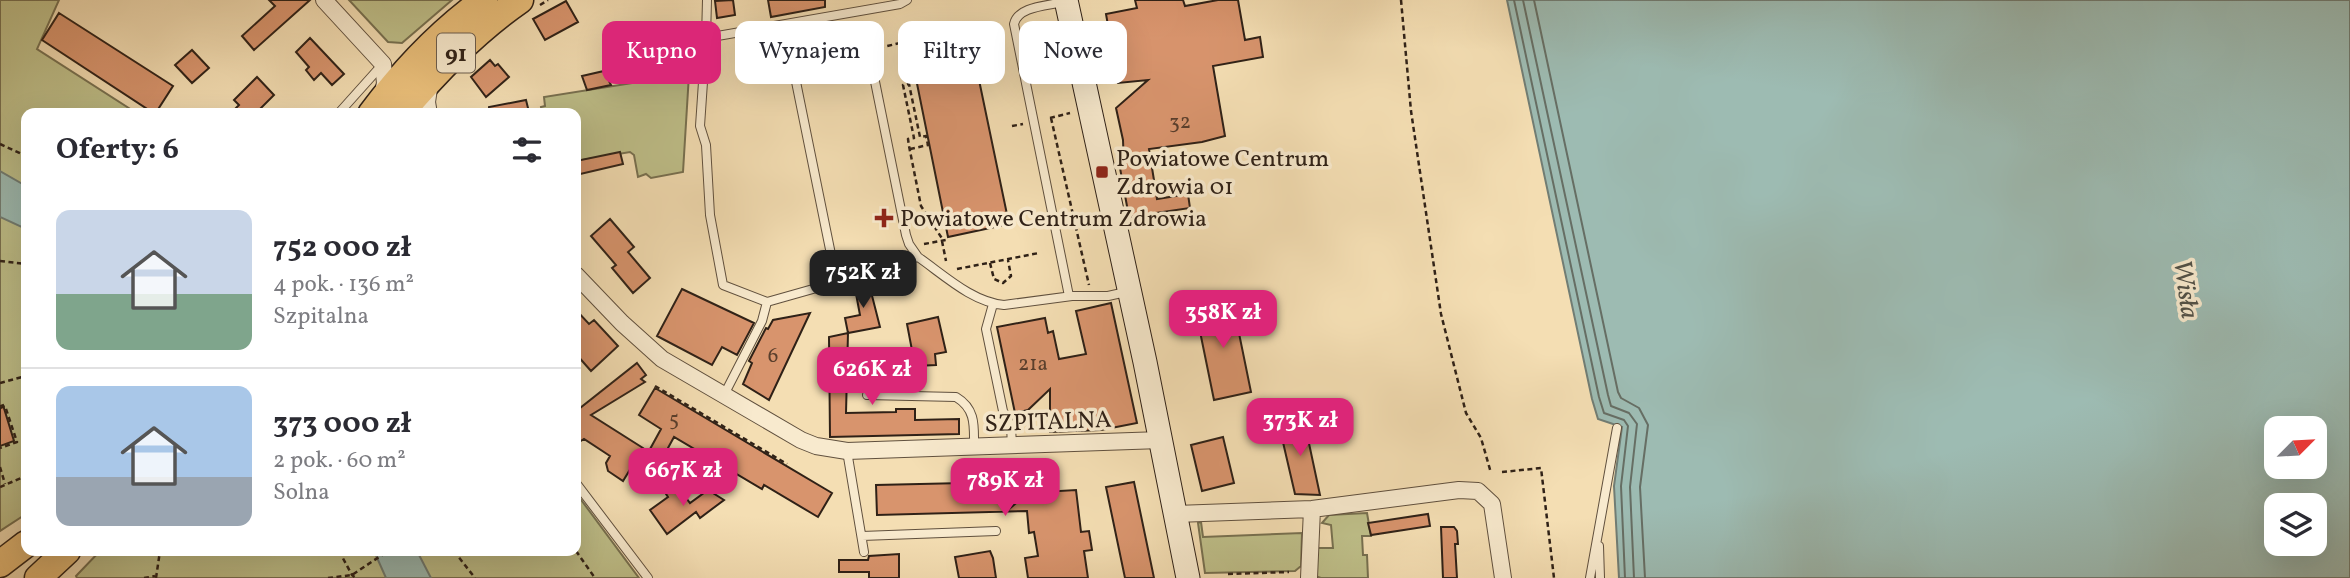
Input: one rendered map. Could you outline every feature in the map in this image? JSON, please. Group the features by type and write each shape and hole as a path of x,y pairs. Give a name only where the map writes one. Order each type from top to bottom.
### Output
{"main road":[{"name":"91","path":"427,66 477,34 520,0"},
{"path":"1066,1 1161,439 1188,578"},
{"name":"91","path":"385,108 427,66 472,4"},
{"path":"0,564 21,548"},
{"path":"38,578 62,556"}],"street":[{"path":"324,0 383,64 384,108"},
{"path":"383,64 408,60 427,66 429,108"},
{"name":"SZPITALNA","path":"581,280 653,352 801,440 816,446 847,451 1161,439"},
{"path":"1176,514 1312,509 1459,490 1483,494 1492,504 1494,511 1503,578"},
{"path":"1309,578 1312,509"}],"lane":[{"path":"707,21 708,0"},
{"path":"721,35 900,4 907,0"},
{"path":"1066,1 1022,12 1013,24 1069,296"},
{"path":"343,108 383,64"},
{"path":"703,84 700,126 706,145 709,215 723,285 767,302 820,287 835,275 918,257"},
{"path":"796,84 835,275"},
{"path":"876,84 906,234 918,257 974,295 993,304 1129,291"},
{"path":"724,395 762,321 767,302"},
{"path":"993,304 986,329 1003,411 1011,426 1012,446"},
{"path":"867,395 956,397 974,417 974,446"},
{"path":"1590,578 1617,428"},
{"path":"847,451 864,552"},
{"path":"581,490 649,578"},
{"path":"1599,528 1601,578"},
{"path":"862,536 996,531"}],"path":[{"path":"1401,0 1411,111 1441,314 1466,413 1480,438 1491,473"},
{"path":"910,149 928,145 926,136 920,137 909,84 903,85 914,138 908,139 921,206 944,240 947,262 958,270 1039,253"},
{"path":"1040,120 1074,112"},
{"path":"1051,118 1091,296"},
{"path":"1013,126 1026,123"},
{"path":"0,146 21,154"},
{"path":"911,247 944,240"},
{"path":"990,263 994,279 1003,283 1010,276 1008,260"},
{"path":"0,261 21,263"},
{"path":"0,383 21,377"},
{"path":"655,386 787,464"},
{"path":"0,408 5,406 17,442 0,448"},
{"path":"0,467 5,485"},
{"path":"1502,472 1541,468 1553,578"},
{"path":"0,486 21,478"},
{"path":"144,578 155,577 159,556"},
{"path":"341,556 351,577"},
{"path":"351,577 380,556"},
{"path":"458,556 475,578"},
{"path":"579,556 594,578"},
{"path":"1228,574 1289,572"},
{"path":"328,578 356,578"}],"green space":[{"path":"0,0 59,0 37,49 129,108 21,108 21,517 0,531"},
{"path":"349,0 452,0 402,43 388,42"},
{"path":"626,84 688,84 683,172 651,178 646,174 638,177 634,155 630,152 581,160 581,108 541,108 545,106 544,97"},
{"path":"581,500 639,578 77,578 95,556 581,556"},
{"path":"1367,513 1371,536 1362,536 1363,555 1367,555 1368,578 1315,576 1316,548 1333,548 1331,525 1322,523 1329,515"},
{"path":"1201,522 1203,537 1302,533 1301,566 1295,571 1205,573 1198,523"}],"water":[{"name":"Wisła","path":"1507,0 2350,0 2350,578 1619,578 1614,486 1622,427 1598,419"},
{"path":"0,171 21,183 21,227 0,217"},
{"path":"376,556 420,556 431,578 386,578"}],"building":[{"path":"269,0 310,0 254,50 242,36 275,6"},
{"path":"733,0 735,15 717,18 715,1"},
{"path":"768,0 825,0 825,7 771,17"},
{"path":"1135,0 1183,0 1185,6 1218,0 1238,0 1245,40 1260,37 1263,57 1213,66 1225,136 1149,149 1157,199 1188,194 1190,208 1129,217 1120,168 1124,168 1123,140 1116,108 1148,80 1127,82 1127,21 1107,21 1106,14 1137,8"},
{"path":"566,1 578,22 545,40 533,19"},
{"path":"59,13 173,86 159,108 146,108 42,40"},
{"path":"310,38 344,74 332,85 321,73 314,80 306,70 309,67 296,52"},
{"path":"192,50 209,68 192,83 175,65"},
{"path":"490,60 495,66 498,64 509,77 486,97 471,77"},
{"path":"602,71 602,84 611,85 587,90 582,76"},
{"path":"257,77 274,95 261,108 236,108 239,105 234,100"},
{"path":"917,84 980,84 1009,224 948,237"},
{"path":"526,100 528,108 489,108"},
{"path":"620,152 623,164 581,174 581,160"},
{"path":"610,219 634,247 628,252 650,278 633,293 612,268 616,265 591,236"},
{"path":"868,280 880,327 848,333 845,318 860,315 854,283"},
{"path":"682,289 754,323 737,355 722,347 712,365 657,336"},
{"path":"1232,299 1251,392 1214,400 1195,307"},
{"path":"1111,303 1137,423 1101,430 1050,432 1050,389 1028,410 1015,413 997,327 1045,318 1048,333 1053,331 1059,359 1086,354 1076,311"},
{"path":"810,313 769,400 743,384 752,363 749,361 773,320"},
{"path":"581,315 589,324 594,320 618,346 591,371 581,360"},
{"path":"938,317 946,352 935,354 936,365 915,366 907,324"},
{"path":"848,333 846,413 915,409 915,420 959,419 959,434 830,437 829,337"},
{"path":"637,363 646,375 641,379 645,382 591,415 643,448 623,481 608,471 606,463 610,456 584,439 581,441 581,407"},
{"path":"655,388 832,493 818,517 764,485 762,489 674,437 662,459 649,451 661,429 639,415"},
{"path":"3,405 14,441 0,446 0,406"},
{"path":"1304,420 1320,495 1295,494 1279,425"},
{"path":"1223,437 1234,483 1202,491 1191,445"},
{"path":"1008,482 1008,510 1028,493 1043,486 1043,492 1076,490 1081,532 1089,531 1092,550 1084,551 1088,578 1028,578 1025,558 1038,556 1034,532 1029,533 1027,511 877,515 876,485"},
{"path":"1134,482 1154,578 1125,578 1106,487"},
{"path":"677,486 690,503 708,490 724,500 700,518 696,512 667,534 650,510 668,497 666,494"},
{"path":"1428,514 1430,526 1371,535 1368,523"},
{"path":"1441,527 1454,527 1457,531 1457,578 1443,578"},
{"path":"990,551 996,578 959,578 955,557"},
{"path":"899,554 899,578 869,578 869,572 839,572 839,560 868,560 869,556"}],"place":[{"name":"Powiatowe Centrum Zdrowia 01","path":"1102,172"},
{"name":"Powiatowe Centrum Zdrowia","path":"884,218"}]}
